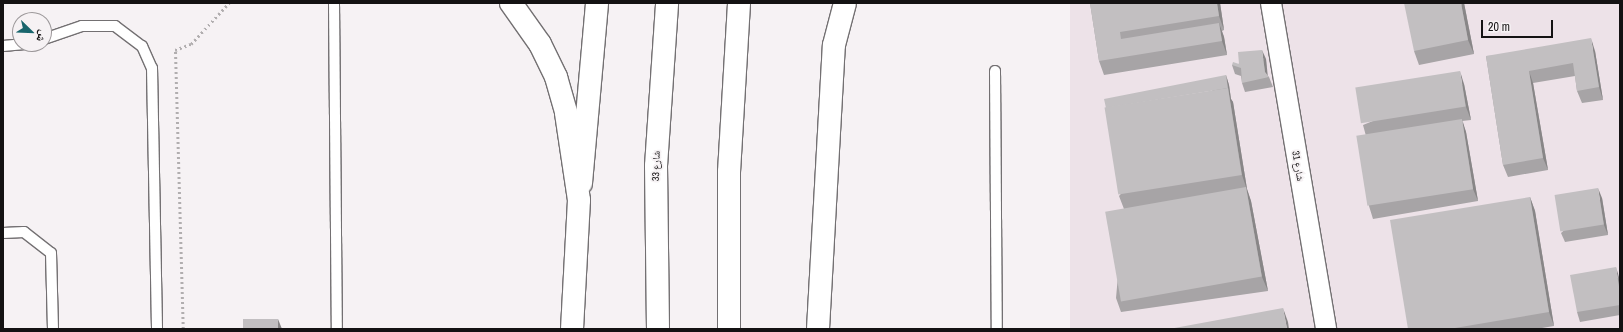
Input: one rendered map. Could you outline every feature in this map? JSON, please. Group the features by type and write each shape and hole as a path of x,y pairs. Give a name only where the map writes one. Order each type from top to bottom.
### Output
{"main road":[{"path":"511,3 540,44 556,78 566,113 579,200"},
{"path":"572,329 579,200 597,3"},
{"name":"شارع 33","path":"658,329 656,166 667,3"},
{"path":"729,329 728,172 739,3"},
{"path":"818,329 834,45 833,3"},
{"path":"834,45 845,3"}],"street":[{"name":"شارع 31","path":"1270,3 1326,329"}],"lane":[{"path":"334,3 337,329"},
{"path":"52,36 82,26 115,26 142,46 152,68 157,329"},
{"path":"994,72 997,329"},
{"path":"3,233 24,232 51,253 53,329"}],"path":[{"path":"183,329 175,50 191,44 229,3"}],"shaded area":[{"path":"1070,3 1620,3 1620,329 1070,329"}],"building":[{"path":"1090,3 1217,3 1219,16 1120,32 1121,39 1219,23 1222,41 1099,61"},
{"path":"1404,3 1461,3 1468,40 1414,51"},
{"path":"1591,38 1599,87 1577,91 1573,63 1529,71 1543,158 1503,165 1486,56"},
{"path":"1262,50 1265,72 1269,77 1242,83 1241,68 1232,65 1233,62 1239,64 1238,52"},
{"path":"1460,71 1466,107 1361,123 1355,88"},
{"path":"1226,75 1228,88 1106,108 1104,99"},
{"path":"1228,88 1242,175 1118,194 1105,108"},
{"path":"1462,119 1473,189 1367,206 1356,136"},
{"path":"1246,187 1262,277 1121,301 1105,212"},
{"path":"1598,188 1604,225 1560,231 1555,195"},
{"path":"1530,197 1549,312 1449,329 1408,329 1390,220"},
{"path":"1616,267 1620,293 1620,305 1577,312 1570,275"},
{"path":"1283,308 1287,329 1169,329"},
{"path":"243,319 278,319 278,329 243,329"}]}
